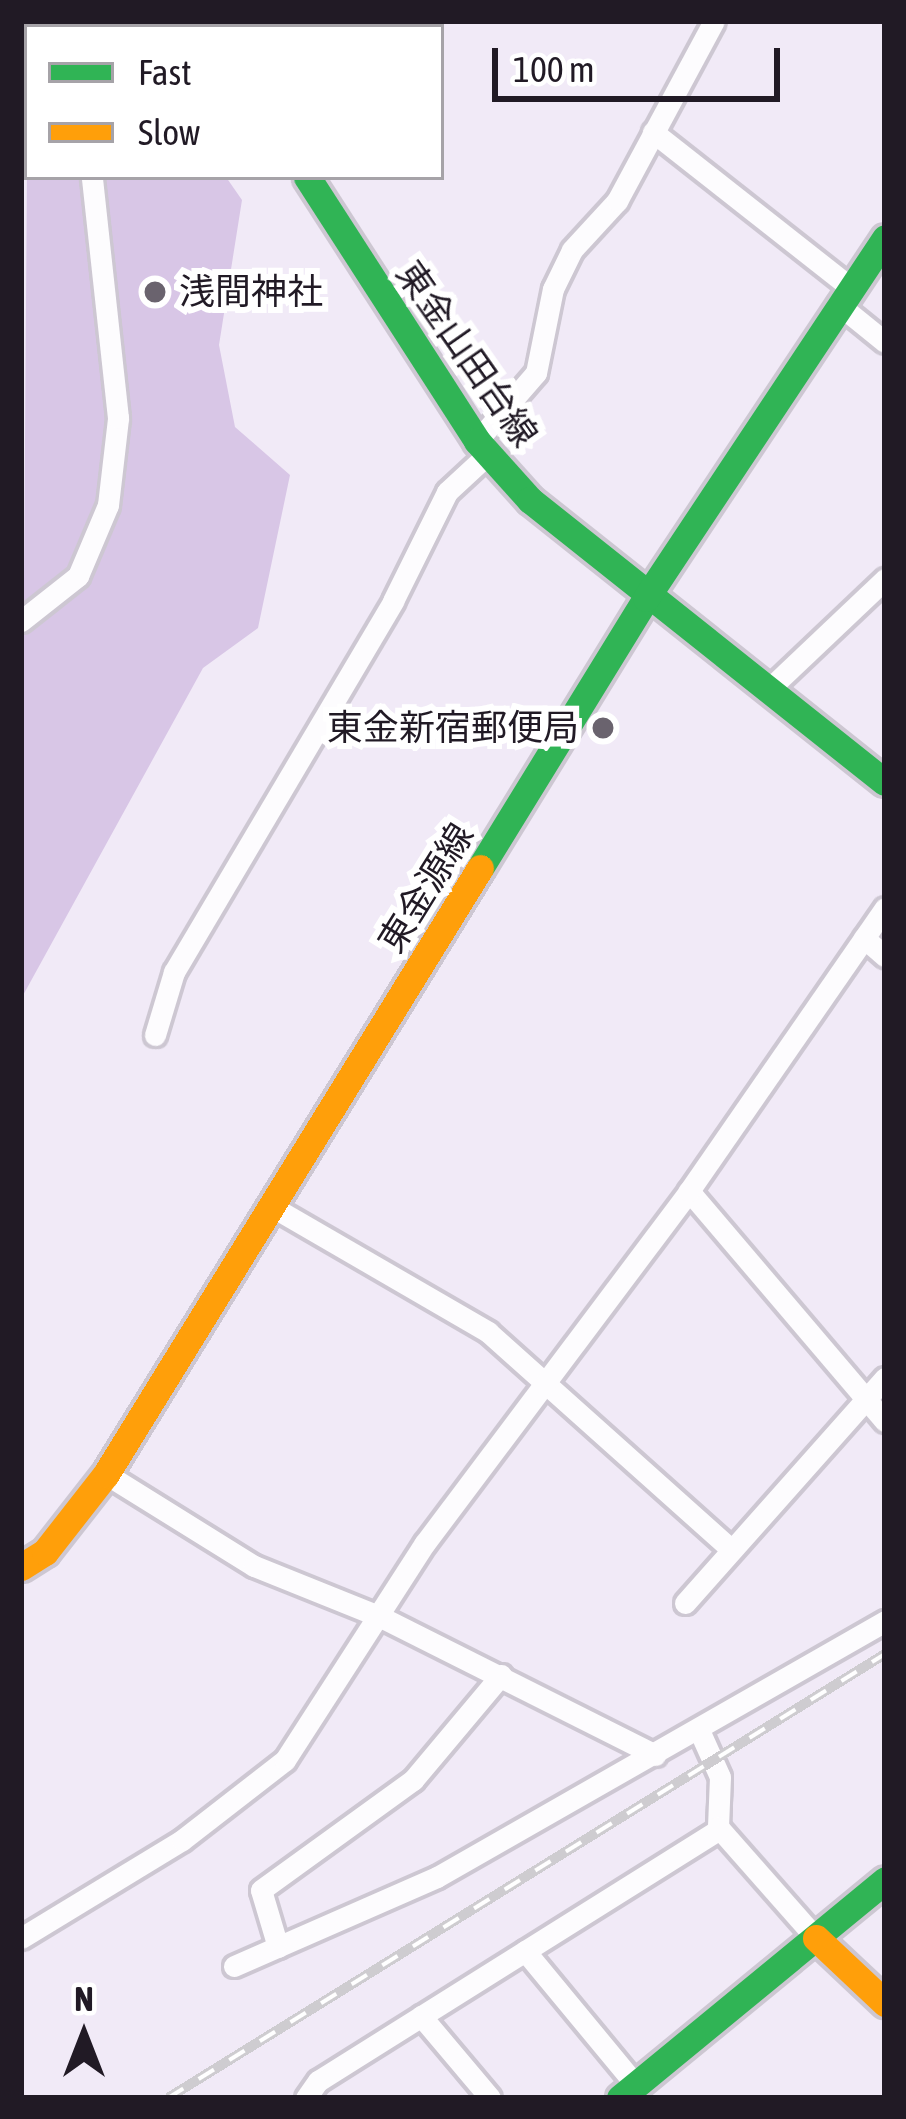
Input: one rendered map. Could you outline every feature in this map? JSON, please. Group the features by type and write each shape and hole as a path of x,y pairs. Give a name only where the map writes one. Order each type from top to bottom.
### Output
{"main road":[{"name":"東金山田台線","path":"309,180 483,447 646,598 885,782"},
{"name":"東金源線","path":"21,1567 51,1546 106,1474 646,598 885,238"},
{"path":"628,2092 885,1880"},
{"path":"816,1938 885,2003"}],"street":[{"path":"155,1036 174,972 335,703 447,492 536,373 553,289 572,250 616,200 714,21"},
{"path":"653,132 844,295 885,342"},
{"path":"21,621 78,576 108,505 118,418 92,180"},
{"path":"767,692 885,579"},
{"path":"21,1938 182,1840 285,1760 425,1543 689,1191 885,908"},
{"path":"864,938 885,956"},
{"path":"689,1191 885,1421"},
{"path":"271,1206 488,1332 731,1550"},
{"path":"685,1603 885,1378"},
{"path":"106,1474 254,1566 381,1617 655,1755"},
{"path":"234,1966 437,1877 885,1621"},
{"path":"278,1947 261,1890 413,1780 501,1675"},
{"path":"699,1730 720,1777 714,1803 720,1829 816,1938"},
{"path":"306,2098 318,2081 720,1829"},
{"path":"525,1951 628,2092"},
{"path":"421,2016 490,2098"}],"shaded area":[{"path":"21,21 35,24 24,24 21,158"},
{"path":"27,180 228,180 242,200 219,345 235,427 290,475 258,628 203,668 21,999"}],"railway":[{"path":"168,2098 885,1654"}],"traffic: fast":[{"path":"145,21 148,24"},
{"path":"309,180 477,441 530,500 885,782"},
{"path":"480,868 646,598 885,238"},
{"path":"620,2098 885,1880"}],"traffic: slow":[{"path":"21,1567 45,1552 106,1474 480,868"},
{"path":"816,1938 885,2003"}],"place":[{"name":"浅間神社","path":"155,292"},
{"name":"東金新宿郵便局","path":"603,728"}]}
